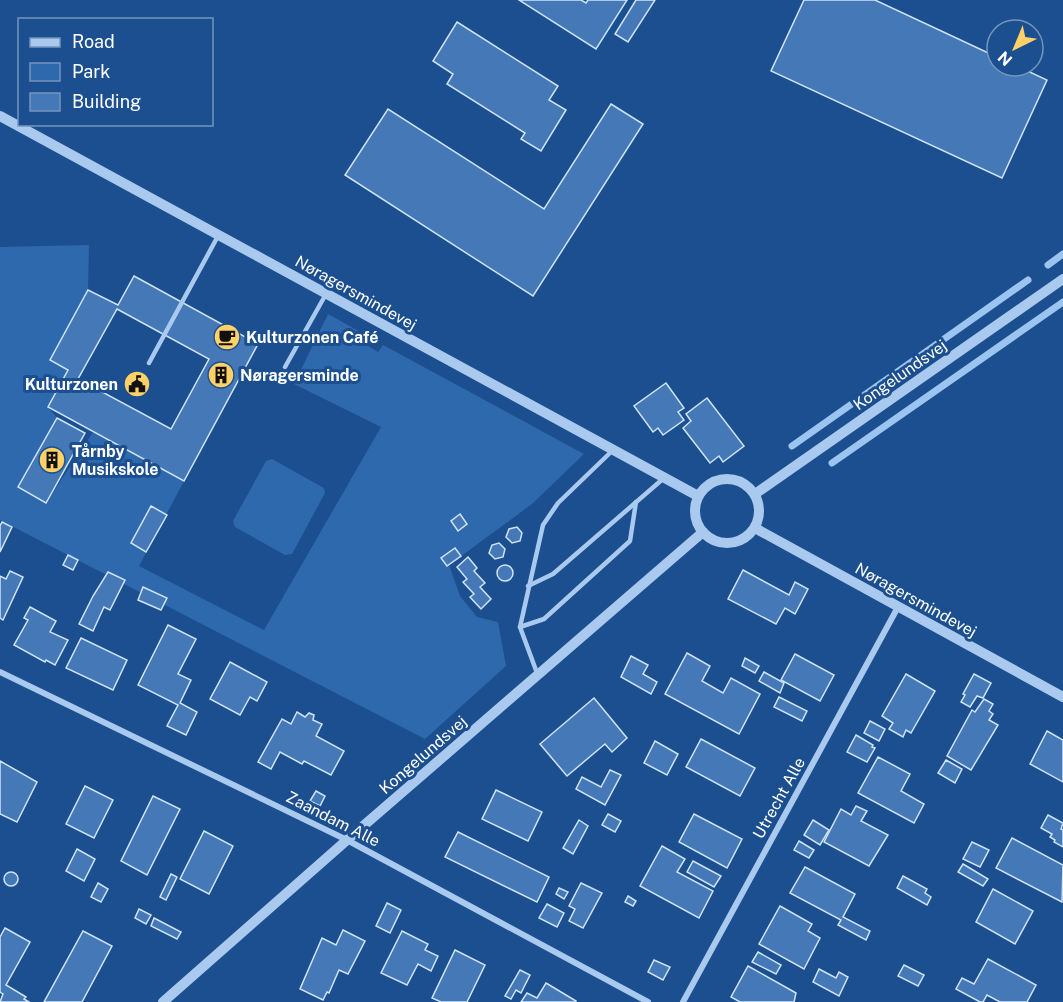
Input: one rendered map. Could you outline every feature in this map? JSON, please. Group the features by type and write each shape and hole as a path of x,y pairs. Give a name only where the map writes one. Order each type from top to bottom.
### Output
{"street":[{"name":"Nøragersmindevej","path":"0,116 18,126"},
{"name":"Nøragersmindevej","path":"18,126 698,496"},
{"name":"Kongelundsvej","path":"755,494 1063,279"},
{"path":"726,478 737,480 748,486 755,494 759,505 759,517 755,528 747,537 736,542 724,543 712,540 696,521 694,508 698,496 714,481 726,478"},
{"name":"Nøragersmindevej","path":"755,528 1063,697"},
{"name":"Kongelundsvej","path":"163,1002 703,532"},
{"name":"Utrecht Alle","path":"683,1002 898,607"},
{"name":"Zaandam Alle","path":"0,672 347,840 648,1002"}],"lane":[{"path":"149,363 218,235"},
{"path":"285,367 326,294"},
{"path":"538,676 520,627 543,525 558,503 613,450"},
{"path":"528,586 553,574 665,478"},
{"path":"520,627 544,618 630,541 636,502"}],"green space":[{"path":"89,245 88,290 50,360 68,370 48,407 57,418 19,487 46,503 93,432 184,481 139,566 264,630 381,427 294,384 328,314 364,334 360,341 378,352 383,345 584,454 532,504 449,565 460,596 477,617 498,622 506,666 425,739 0,520 0,247"},
{"path":"272,459 324,488 325,493 292,554 285,555 235,527 233,521 266,461"}],"building":[{"path":"519,0 581,0 586,3 588,0 627,0 596,49"},
{"path":"636,0 655,0 628,42 615,34"},
{"path":"804,0 875,0 985,51 985,78 1043,78 1047,80 1002,178 771,71"},
{"path":"457,22 558,86 549,100 566,110 541,151 521,139 525,133 447,84 453,74 433,61"},
{"path":"611,104 643,124 533,296 345,175 388,109 544,209"},
{"name":"Nøragersminde","path":"134,276 258,344 184,481 48,407 68,370 50,360 88,290 118,305","holes":["117,309 209,359 171,429 78,379"]},
{"path":"666,383 684,408 678,412 684,420 663,435 658,428 653,432 634,406"},
{"path":"707,398 744,446 723,462 719,456 710,463 683,428 691,421 686,414"},
{"name":"Tårnby Musikskole","path":"57,418 85,433 46,503 18,487"},
{"path":"151,506 167,515 146,552 131,543"},
{"path":"460,514 467,524 458,531 451,521"},
{"path":"2,522 12,527 0,552 0,526"},
{"path":"517,527 522,533 520,541 512,543 506,537 509,529"},
{"path":"499,543 505,549 503,557 495,559 489,553 492,545"},
{"path":"455,548 461,556 447,566 441,558"},
{"path":"68,555 78,560 73,570 63,565"},
{"path":"468,557 477,568 474,571 485,583 480,587 491,599 481,609 470,597 474,594 463,582 467,579 457,567"},
{"path":"505,565 511,567 513,573 511,579 505,581 499,579 497,573 499,567"},
{"path":"743,570 789,595 795,582 808,589 795,614 785,608 776,624 728,599"},
{"path":"10,571 23,577 3,620 0,618 0,576 6,579"},
{"path":"108,572 125,580 110,610 104,607 93,631 79,624"},
{"path":"143,587 167,598 161,610 138,600"},
{"path":"30,607 56,621 50,632 68,640 55,665 14,645 28,620 24,618"},
{"path":"168,625 196,639 178,674 191,680 180,703 197,712 186,735 167,726 178,705 138,685"},
{"path":"81,638 127,660 113,690 66,668"},
{"path":"687,653 710,666 702,681 723,693 731,678 760,694 739,734 665,694"},
{"path":"795,654 834,675 820,701 781,680"},
{"path":"631,656 648,665 643,674 657,682 651,694 621,677"},
{"path":"745,658 759,666 755,673 742,666"},
{"path":"230,662 267,682 257,701 250,697 240,715 210,699"},
{"path":"764,672 784,683 780,693 759,681"},
{"path":"906,674 935,691 911,733 906,730 903,737 889,729 893,723 882,716"},
{"path":"974,674 991,683 983,698 977,696 970,707 961,702"},
{"path":"779,697 807,711 802,721 774,707"},
{"path":"594,698 627,738 612,752 605,744 567,776 540,744"},
{"path":"984,699 993,704 989,711 993,714 989,720 998,725 971,770 947,756 972,710 975,712"},
{"path":"297,712 305,717 309,713 314,715 313,720 322,724 316,736 344,751 331,775 304,761 302,764 280,752 271,769 258,762 282,719 291,724"},
{"path":"870,721 885,729 879,741 864,733"},
{"path":"1047,731 1063,740 1063,782 1030,764"},
{"path":"856,735 875,748 867,762 847,752"},
{"path":"701,739 755,768 740,796 686,767"},
{"path":"655,741 678,754 667,775 644,763"},
{"path":"878,757 910,774 901,791 924,804 914,823 858,793"},
{"path":"946,760 962,769 955,783 938,773"},
{"path":"0,761 37,782 17,822 0,814"},
{"path":"610,770 621,775 605,805 576,789 582,777 601,787"},
{"path":"85,786 113,800 94,838 66,824"},
{"path":"496,790 542,812 528,841 482,819"},
{"path":"316,791 325,796 320,806 310,801"},
{"path":"153,796 180,809 147,875 121,861"},
{"path":"856,806 867,811 861,821 888,835 869,866 824,842 841,809 851,815"},
{"path":"608,814 621,821 615,832 602,825"},
{"path":"694,814 742,839 727,868 679,842"},
{"path":"1048,815 1063,823 1061,829 1063,830 1063,847 1054,842 1055,840 1050,837 1052,834 1041,828"},
{"path":"579,820 588,826 573,854 563,848"},
{"path":"813,820 829,830 820,845 804,835"},
{"path":"204,831 233,846 209,894 180,879"},
{"path":"458,832 549,877 537,902 445,857"},
{"path":"1012,838 1063,865 1062,902 996,868"},
{"path":"799,841 814,850 809,858 794,850"},
{"path":"972,842 989,850 980,867 963,859"},
{"path":"662,846 685,859 677,872 713,891 699,918 640,886"},
{"path":"77,849 95,859 84,881 66,871"},
{"path":"693,861 721,876 714,887 687,872"},
{"path":"963,864 988,879 983,886 958,872"},
{"path":"805,867 855,894 843,917 870,931 866,940 838,925 841,920 790,893"},
{"path":"11,872 16,874 18,879 16,884 11,886 6,884 4,879 6,874"},
{"path":"171,874 177,877 166,900 160,897"},
{"path":"903,876 927,889 925,893 931,897 927,905 897,888"},
{"path":"98,883 108,889 101,902 91,897"},
{"path":"581,883 602,893 583,928 569,921 575,909 569,906"},
{"path":"559,888 568,892 564,899 556,894"},
{"path":"993,889 1033,911 1015,944 976,922"},
{"path":"628,896 636,901 633,906 625,902"},
{"path":"387,903 401,910 390,933 376,926"},
{"path":"547,904 564,913 557,927 539,918"},
{"path":"780,906 812,924 808,931 820,938 804,969 759,944"},
{"path":"139,909 151,915 146,924 135,918"},
{"path":"154,918 181,932 177,939 151,926"},
{"path":"5,928 30,942 6,985 26,997 24,999 29,1002 0,1002 3,994 0,992 0,937"},
{"path":"343,930 365,941 348,974 339,970 329,993 327,992 323,1000 300,989 322,938 336,945"},
{"path":"83,931 112,946 82,1002 44,1002"},
{"path":"402,931 428,944 425,950 438,956 431,971 418,964 407,985 381,973"},
{"path":"455,950 485,965 467,1002 441,1002 432,998"},
{"path":"758,952 781,965 776,974 752,962"},
{"path":"988,959 1036,985 1027,1002 1000,1002 987,995 983,1002 980,1002 956,989 962,978 974,984"},
{"path":"654,960 670,967 663,980 648,972"},
{"path":"904,965 924,975 918,986 898,976"},
{"path":"748,966 796,993 794,1002 740,1002 731,997"},
{"path":"819,969 836,978 839,972 848,977 839,996 813,982"},
{"path":"520,970 530,975 521,993 516,990 511,999 505,996"},
{"path":"546,983 576,1002 521,1002 527,993 537,998"}],"waterway":[{"path":"1048,265 1063,254"},
{"path":"792,446 1028,280"},
{"path":"832,463 1063,302"}],"place":[{"name":"Kulturzonen Café","path":"227,337"},
{"name":"Nøragersminde","path":"221,375"},
{"name":"Kulturzonen","path":"137,384"},
{"name":"Tårnby Musikskole","path":"52,460"}]}
